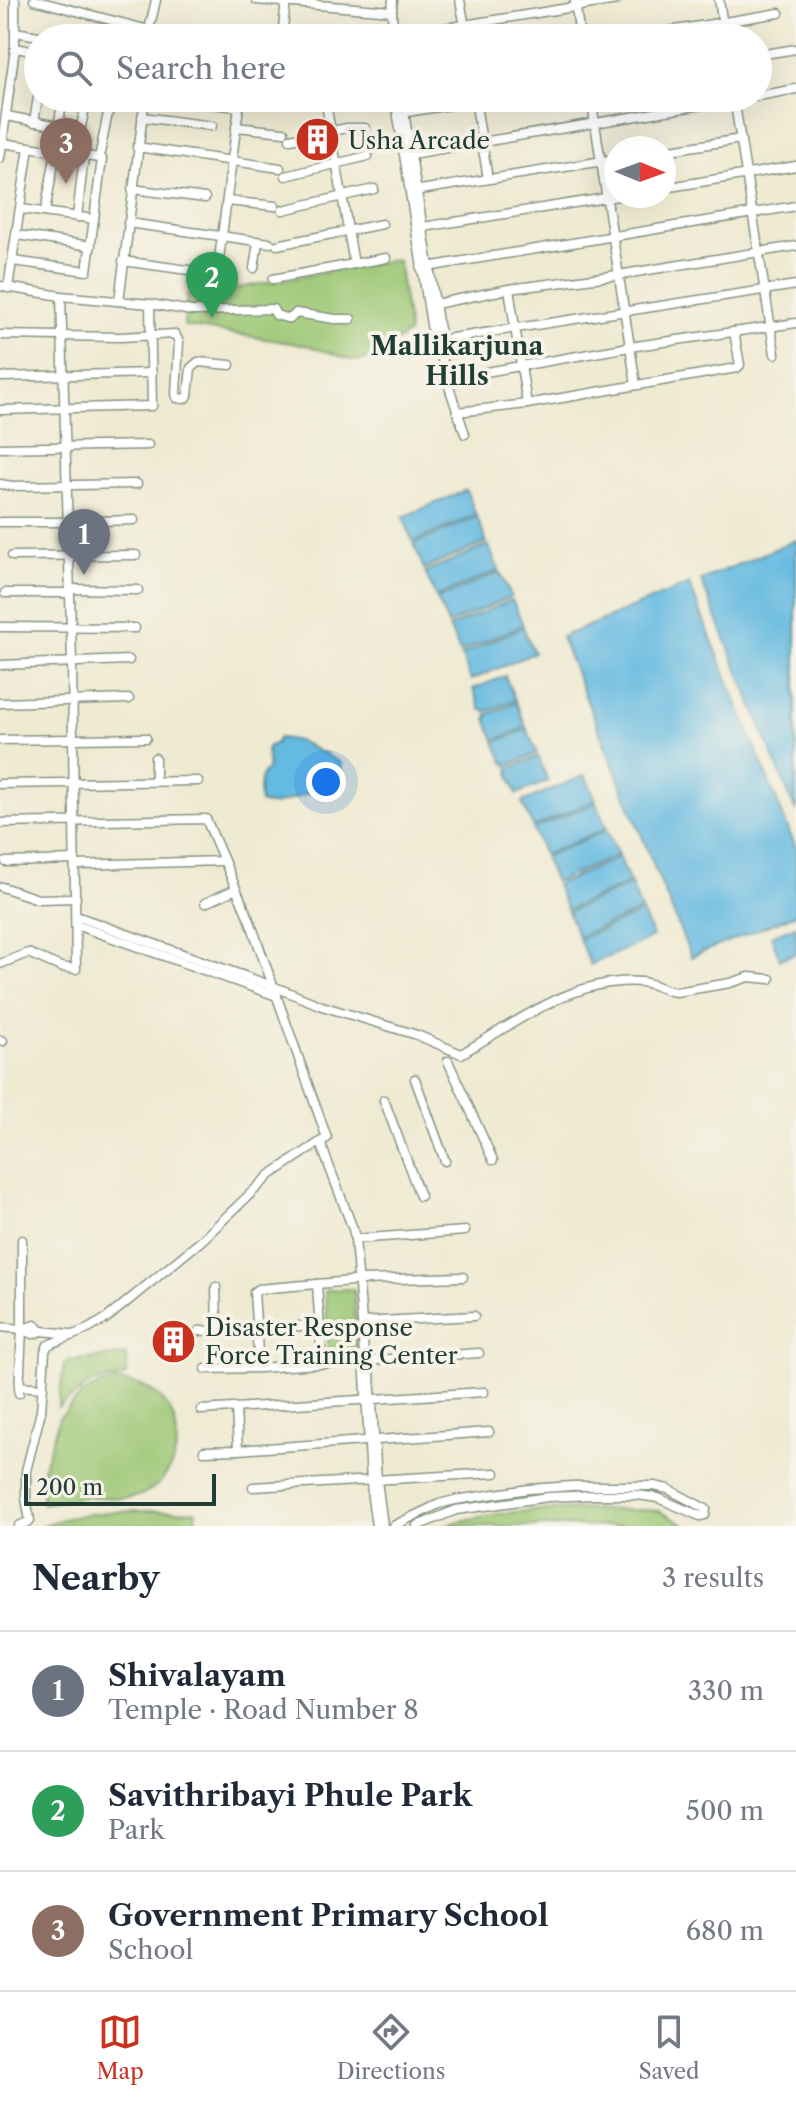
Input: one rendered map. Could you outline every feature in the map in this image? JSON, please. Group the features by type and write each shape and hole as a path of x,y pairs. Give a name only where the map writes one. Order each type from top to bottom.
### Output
{"street":[{"path":"0,158 15,48 15,0"},
{"path":"34,0 126,24"},
{"path":"150,24 156,0"},
{"path":"256,0 392,11"},
{"path":"392,24 393,0"},
{"path":"460,0 464,24"},
{"path":"469,24 576,3 617,0"},
{"path":"719,0 722,23"},
{"path":"284,24 286,1"},
{"path":"576,3 578,24"},
{"path":"716,24 779,13"},
{"path":"15,32 24,34"},
{"path":"15,48 24,50"},
{"path":"772,53 796,49"},
{"path":"772,93 796,89"},
{"path":"34,122 36,112"},
{"path":"45,212 60,112"},
{"path":"77,217 85,112"},
{"path":"87,271 102,159 99,158 108,112"},
{"path":"119,301 143,112"},
{"path":"216,290 238,112"},
{"path":"327,112 354,264"},
{"path":"398,112 411,154 413,191 423,227 425,267 435,304 446,379 465,434"},
{"path":"398,112 425,267 433,337 439,340 796,285"},
{"path":"477,112 488,179"},
{"path":"593,112 604,186"},
{"path":"411,154 660,112"},
{"path":"739,112 775,354"},
{"path":"7,116 58,126"},
{"path":"142,117 212,126"},
{"path":"236,127 287,135 365,128"},
{"path":"676,149 741,139"},
{"path":"2,143 99,158"},
{"path":"29,147 13,261 4,287 192,311 273,309 276,315 286,319 296,313 351,319"},
{"path":"137,147 283,172 368,156"},
{"path":"413,191 604,160"},
{"path":"676,186 796,166"},
{"path":"132,189 205,198"},
{"path":"227,201 279,208 374,189"},
{"path":"423,227 604,198"},
{"path":"425,267 796,206"},
{"path":"607,208 636,385"},
{"path":"21,209 94,219"},
{"path":"128,223 274,244 382,224"},
{"path":"17,235 91,246"},
{"path":"254,268 258,242"},
{"path":"435,304 509,289 796,246"},
{"path":"273,279 386,258"},
{"path":"13,261 97,273"},
{"path":"123,261 217,274"},
{"path":"509,289 527,404"},
{"path":"0,964 28,953 61,967 76,969 72,662 61,296"},
{"path":"0,410 152,406 150,304"},
{"path":"446,379 629,347 796,323"},
{"path":"457,412 527,404 737,368 740,365 734,332"},
{"path":"0,335 175,334 178,337 177,398 184,399 188,396 194,364 230,365"},
{"path":"0,377 152,373"},
{"path":"0,448 148,445"},
{"path":"0,484 137,484"},
{"path":"0,522 134,520"},
{"path":"12,556 136,555"},
{"path":"5,593 138,590"},
{"path":"0,627 135,628"},
{"path":"0,665 129,660"},
{"path":"0,703 129,699"},
{"path":"0,740 146,738"},
{"path":"155,758 155,781"},
{"path":"0,784 198,781"},
{"path":"0,823 206,819 276,992 327,1138 270,1175 201,1241 119,1309 98,1324 48,1345 41,1411 26,1471 30,1521 19,1526"},
{"path":"6,862 224,861"},
{"path":"2,887 38,899 76,898"},
{"path":"205,903 236,889"},
{"path":"76,921 276,992 417,1035 461,1054 559,997 578,991 611,984 644,982 676,992 749,977 770,979"},
{"path":"448,1061 493,1160"},
{"path":"415,1079 445,1161"},
{"path":"384,1100 420,1196"},
{"path":"320,1142 357,1239 376,1526"},
{"path":"357,1239 465,1231"},
{"path":"22,1240 19,1390 43,1388"},
{"path":"259,1368 254,1292 258,1289 361,1280 463,1277"},
{"path":"317,1284 322,1363"},
{"path":"216,1287 219,1330"},
{"path":"364,1322 474,1316"},
{"path":"0,1327 22,1329 35,1325 42,1331 74,1335"},
{"path":"199,1331 319,1325"},
{"path":"206,1369 479,1353"},
{"path":"201,1410 484,1392"},
{"path":"236,1408 238,1450"},
{"path":"204,1451 489,1432"},
{"path":"253,1487 495,1473"},
{"path":"374,1480 383,1526"},
{"path":"393,1526 439,1504 455,1500 510,1497 638,1495 658,1498 700,1516 705,1515 706,1509 668,1489 654,1486 572,1486 510,1497 456,1510 417,1526"}],"green space":[{"path":"398,261 409,333 367,359 353,360 310,346 184,326 187,294"},
{"path":"354,1289 357,1354 329,1355 325,1290"},
{"path":"127,1357 127,1373 124,1377 93,1382 58,1407 64,1365 68,1361"},
{"path":"117,1381 140,1385 152,1391 164,1401 172,1414 177,1444 167,1472 158,1484 137,1496 84,1497 42,1504 42,1473 59,1418 82,1394 99,1385"},
{"path":"196,1511 195,1526 41,1526 98,1513"},
{"path":"659,1511 687,1526 443,1526 518,1512"}],"water":[{"path":"466,490 476,515 413,542 403,517"},
{"path":"477,517 487,542 424,569 414,544"},
{"path":"796,540 796,812 701,580"},
{"path":"488,545 499,570 436,597 425,572"},
{"path":"500,572 511,597 448,624 437,599"},
{"path":"689,584 796,848 796,914 691,957 561,637"},
{"path":"512,600 523,625 460,652 449,627"},
{"path":"523,627 534,653 471,680 461,655"},
{"path":"505,676 515,700 486,712 481,710 473,689"},
{"path":"516,702 526,727 495,740 487,715"},
{"path":"527,729 537,753 508,766 495,742"},
{"path":"278,738 300,742 341,763 342,788 338,795 329,797 312,793 278,804 260,803 260,780 268,769 267,747 276,743"},
{"path":"538,756 548,781 517,794 509,769"},
{"path":"585,775 596,800 533,827 522,802"},
{"path":"596,802 607,828 544,855 533,829"},
{"path":"607,830 618,855 555,882 544,857"},
{"path":"619,857 630,883 567,910 556,885"},
{"path":"631,884 641,910 578,937 568,912"},
{"path":"642,912 653,937 590,965 579,939"},
{"path":"796,926 796,953 780,959 771,936"}],"place":[{"name":"Usha Arcade","path":"317,140"},
{"name":"Government Primary School","path":"66,184"},
{"name":"Savithribayi Phule Park","path":"212,318"},
{"name":"Shivalayam","path":"84,575"},
{"name":"Disaster Response Force Training Center","path":"174,1341"}],"district":[{"name":"Mallikarjuna Hills","path":"457,361"}]}
